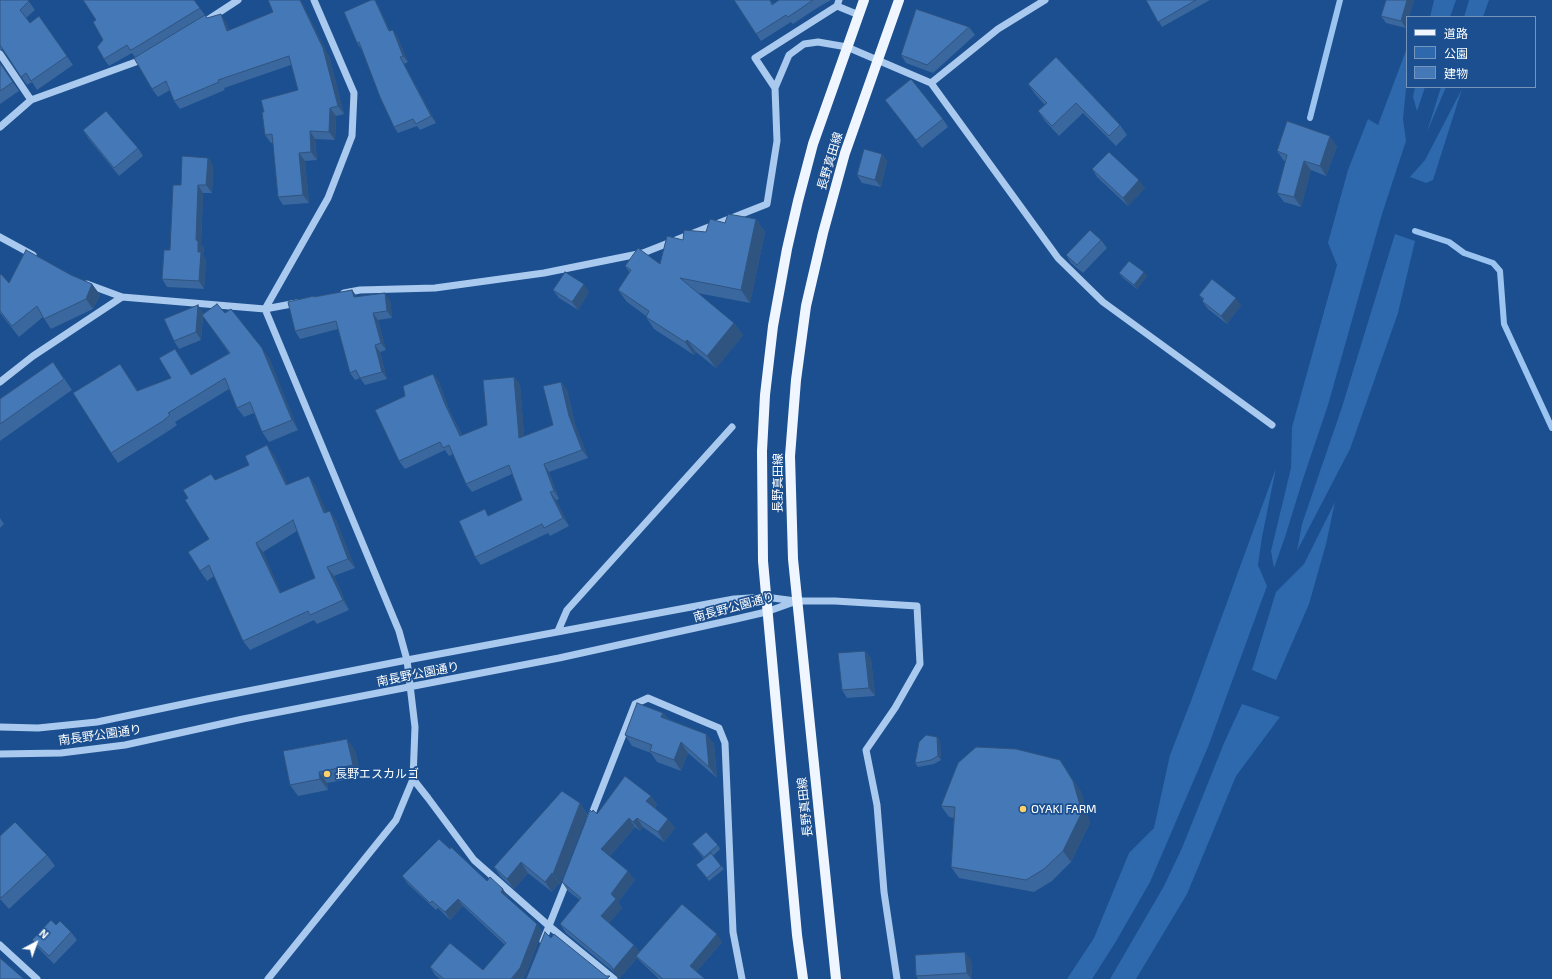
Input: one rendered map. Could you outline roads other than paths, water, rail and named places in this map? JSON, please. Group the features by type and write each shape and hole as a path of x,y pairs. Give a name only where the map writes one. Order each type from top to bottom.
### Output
{"main road":[{"name":"長野真田線","path":"803,979 797,935 762,561 762,444 765,395 773,326 787,249 798,201 813,144 864,0"},
{"name":"長野真田線","path":"836,979 796,601 792,544 790,456 796,380 806,306 823,233 845,153 899,0"}],"street":[{"path":"200,25 238,0"},
{"path":"265,309 328,198 352,136 354,93 314,0"},
{"path":"931,83 998,29 1045,0"},
{"path":"775,88 755,58 838,3 859,15"},
{"path":"790,36 798,48"},
{"path":"338,294 360,290 434,288 544,274 643,253 767,204 777,141 775,88 788,55 804,44 818,42 847,47 931,83 1064,264 1103,302 1272,424"},
{"path":"0,127 31,100 140,62 153,53"},
{"path":"0,54 31,100"},
{"path":"0,237 40,259"},
{"path":"81,282 122,297 265,309 302,302"},
{"path":"0,382 33,356 122,297"},
{"path":"265,309 400,631 408,660 415,727 413,779 396,820 268,979"},
{"path":"558,631 567,610 732,427"},
{"name":"南長野公園通り","path":"0,728 38,728 97,722 207,699 558,631 734,599 765,597 796,601"},
{"path":"796,601 835,601 917,606 920,664 895,708 866,750 877,805 884,892 897,979"},
{"name":"南長野公園通り","path":"0,754 62,753 125,744 243,719 559,658 766,612 796,601"},
{"path":"588,826 635,704 648,698 720,728 725,743 733,932 742,979"},
{"path":"413,779 474,860 549,926 614,979"},
{"path":"541,946 571,869"},
{"path":"0,945 37,979"}],"waterway":[{"path":"1310,118 1340,0"},
{"path":"1415,231 1449,242 1464,253 1493,263 1500,271 1504,324 1552,428"}],"place":[{"name":"長野エスカルゴ","path":"327,774"},
{"name":"OYAKI FARM","path":"1023,809"}]}
